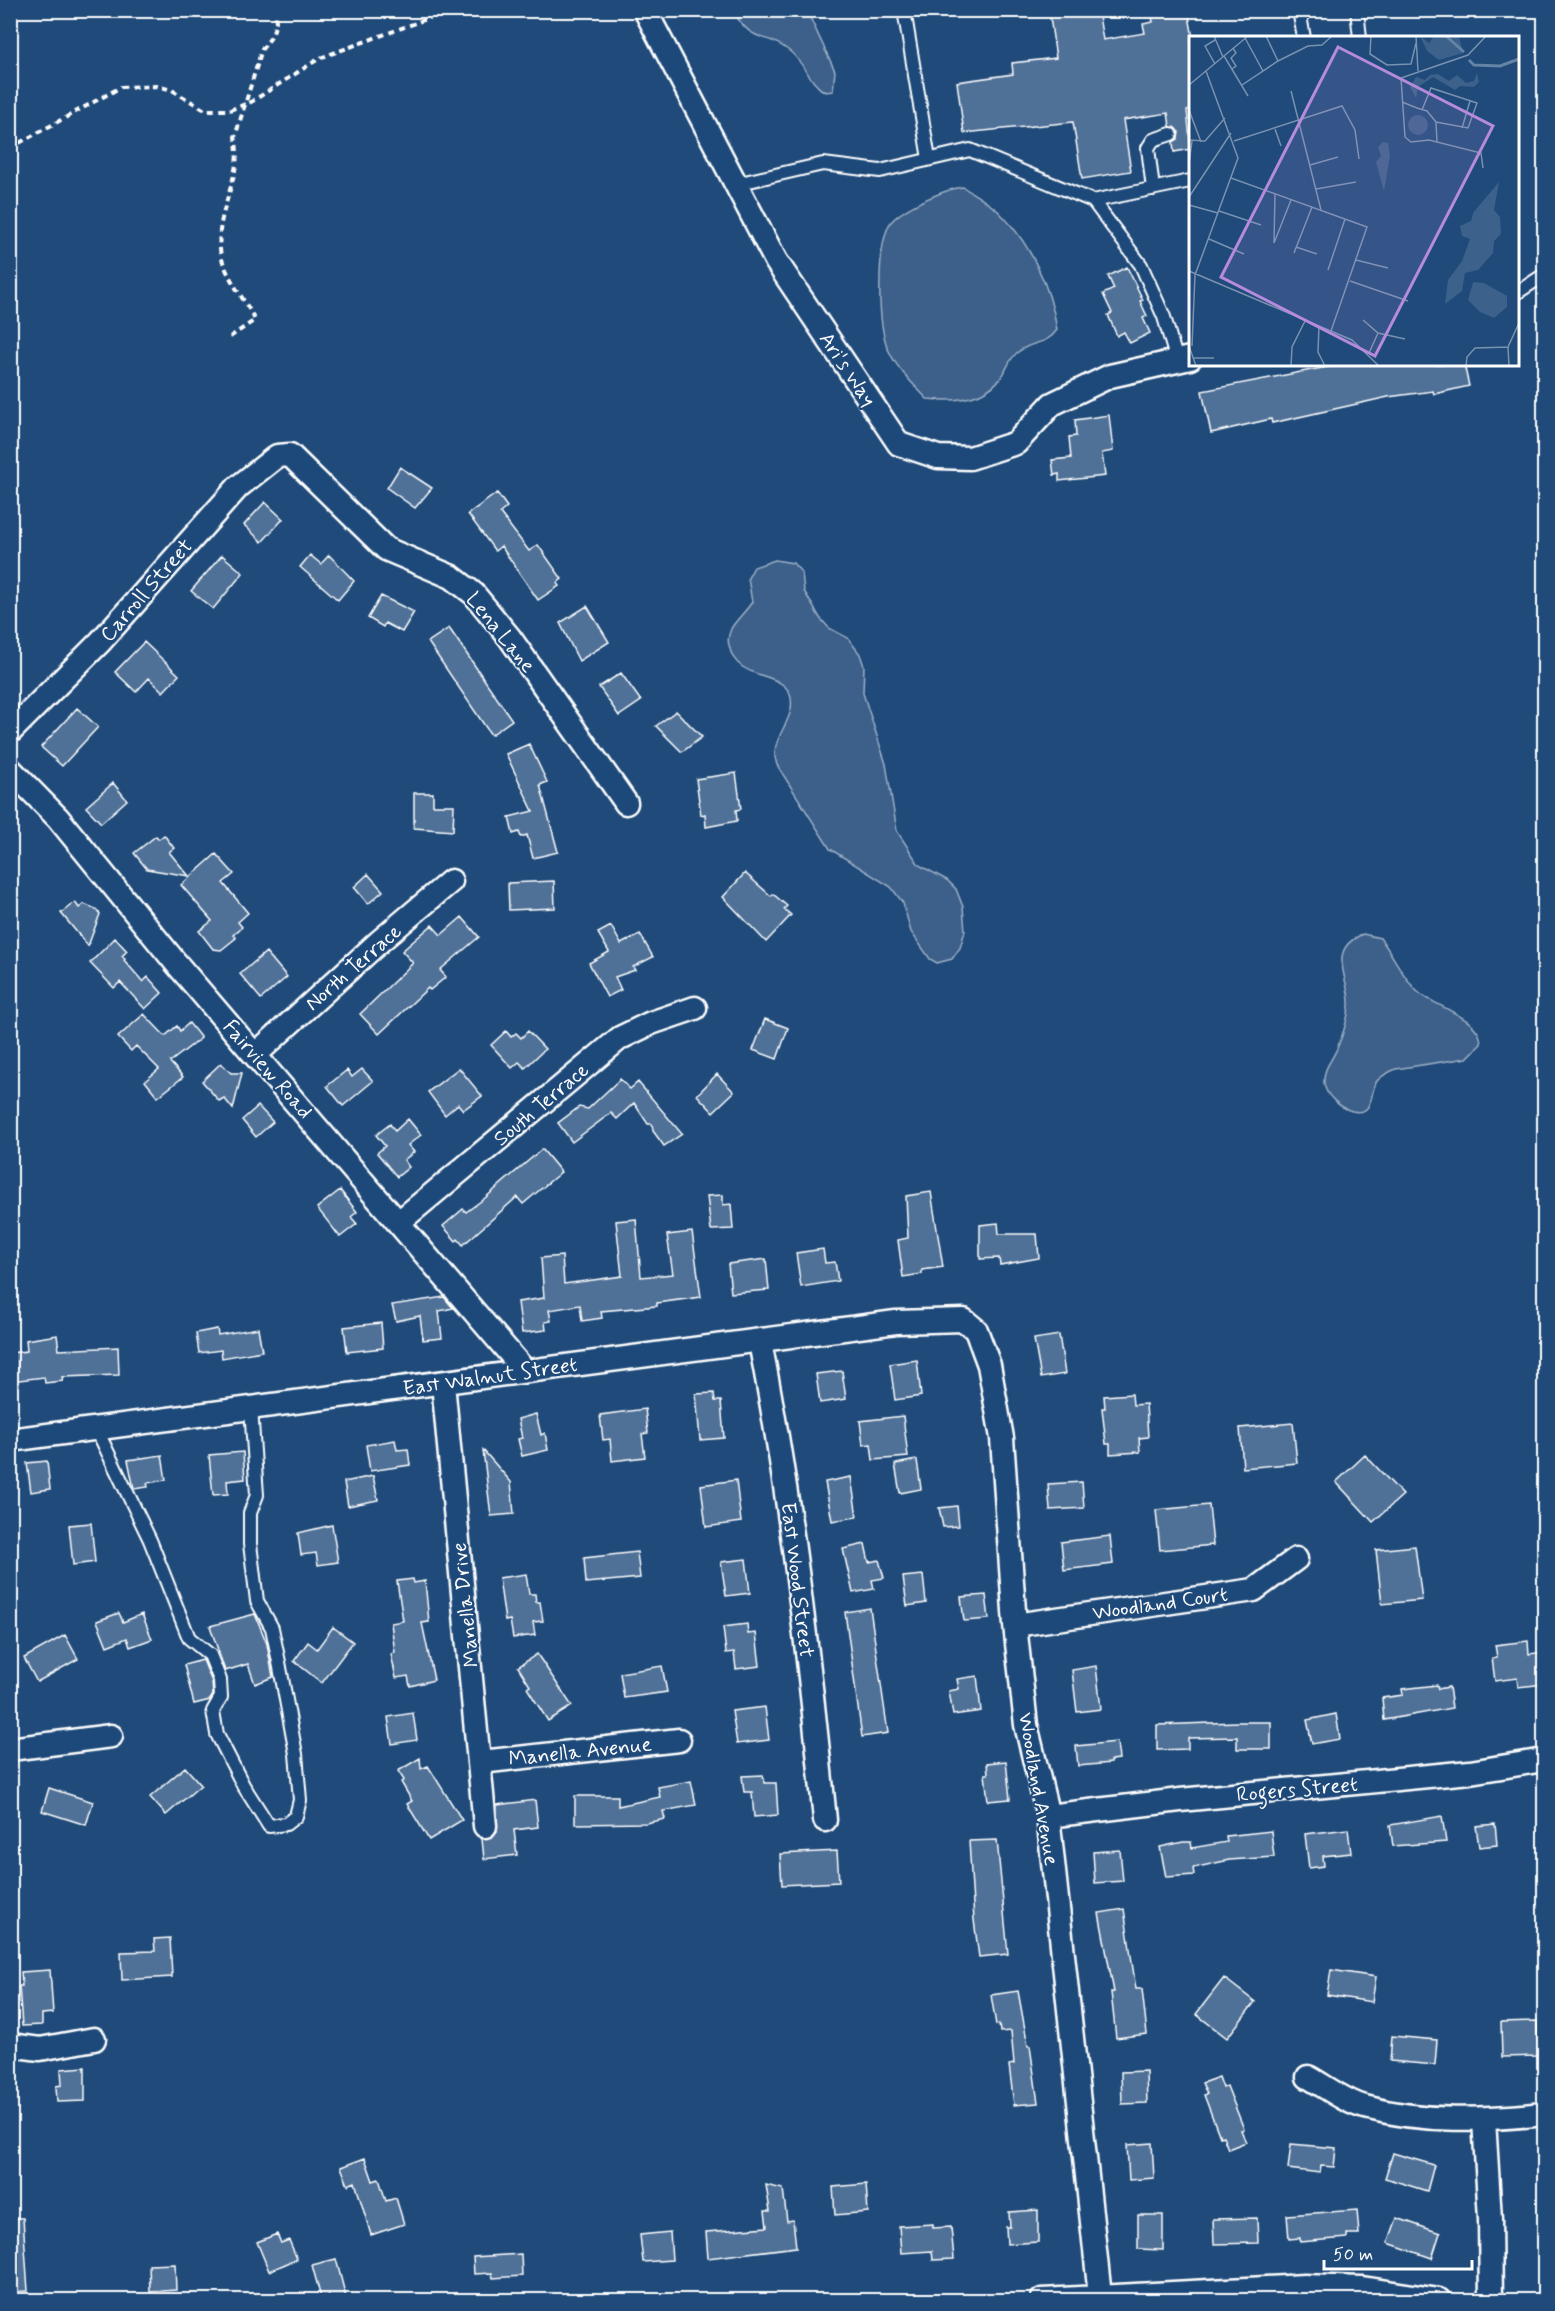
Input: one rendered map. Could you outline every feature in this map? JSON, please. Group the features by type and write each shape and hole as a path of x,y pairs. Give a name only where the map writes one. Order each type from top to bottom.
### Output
{"street":[{"name":"Ari's Way","path":"645,10 776,261 899,444 938,457 970,458 1016,443 1052,404 1110,375 1184,360"},
{"name":"Carroll Street","path":"10,732 100,642 238,487 277,456 285,455"},
{"name":"Lena Lane","path":"285,455 290,455 316,479 386,549 452,577 474,594 510,638 626,803"},
{"name":"Fairview Road","path":"10,769 58,818 176,963 525,1371"},
{"name":"North Terrace","path":"256,1054 380,941 451,881"},
{"name":"South Terrace","path":"399,1222 620,1038 651,1023 695,1008"},
{"name":"East Walnut Street","path":"10,1440 908,1321 944,1318 964,1320 969,1324"},
{"name":"Woodland Avenue","path":"969,1324 976,1330 989,1365 1002,1438 1015,1625 1026,1725 1048,1816 1100,2296"},
{"name":"East Wood Street","path":"760,1342 783,1459 804,1617 825,1820"},
{"name":"Manella Drive","path":"443,1383 481,1762 485,1826"},
{"name":"Woodland Court","path":"1015,1625 1254,1590 1296,1559"},
{"path":"10,1749 111,1736"},
{"name":"Manella Avenue","path":"481,1762 679,1740"},
{"name":"Rogers Street","path":"1048,1816 1180,1800 1470,1772 1545,1760"},
{"path":"10,2045 40,2049 94,2038"},
{"path":"1308,2077 1363,2107 1411,2115 1484,2120 1545,2114"},
{"path":"1484,2120 1490,2219 1491,2301"},
{"path":"1042,2301 1304,2286 1362,2288 1439,2301"}],"lane":[{"path":"904,10 929,159"},
{"path":"1299,10 1304,36"},
{"path":"1357,10 1360,36"},
{"path":"1153,189 1148,148 1153,140 1172,134"},
{"path":"736,184 823,164 880,171 970,150 1093,201 1141,265 1184,360"},
{"path":"1093,201 1189,181"},
{"path":"1519,291 1545,275"},
{"path":"96,1428 150,1540 189,1638 210,1655 220,1680 221,1697 213,1712 217,1734 243,1785 269,1826 286,1824 296,1816 300,1800 296,1754 272,1628 257,1601 250,1544 250,1513 257,1495 251,1408"}],"path":[{"path":"230,337 255,320 231,281 222,258 221,218 233,179 238,149 235,137 262,49 272,36 276,22 275,10"},
{"path":"10,148 121,87 142,85 164,88 198,108 211,111 244,106 326,56 451,10"}],"shaded area":[{"path":"733,11 807,11 835,71 833,91 825,92 819,88 794,55 779,44 747,29"},
{"path":"963,187 998,211 1029,250 1050,297 1057,330 1044,341 1015,354 1003,375 988,390 968,398 927,399 900,369 891,356 884,337 880,306 880,270 884,239 893,220 910,207 934,196"},
{"path":"775,560 793,563 802,573 804,591 820,618 829,628 848,638 860,654 864,666 863,693 886,764 897,831 919,865 947,880 956,889 963,907 965,931 960,948 952,959 937,963 930,959 911,932 903,903 891,887 830,849 777,765 775,751 791,709 790,694 778,681 740,665 733,657 728,640 732,627 752,602 748,578 754,567"},
{"path":"1363,934 1380,938 1418,992 1466,1020 1479,1035 1481,1044 1467,1058 1396,1069 1386,1074 1377,1081 1368,1107 1359,1112 1347,1109 1334,1100 1325,1088 1324,1077 1342,1036 1349,1006 1342,957 1351,941"}],"building":[{"path":"1049,10 1098,10 1103,40 1145,33 1143,24 1153,22 1151,10 1188,10 1193,36 1189,36 1189,110 1187,110 1189,149 1174,152 1173,142 1178,139 1179,132 1170,126 1168,113 1123,120 1131,171 1082,179 1073,122 964,133 957,82 1013,74 1012,63 1056,58"},
{"path":"1127,267 1143,300 1140,301 1147,316 1143,318 1150,333 1130,343 1124,332 1117,336 1108,315 1112,313 1103,294 1114,289 1108,276"},
{"path":"1333,366 1464,366 1469,386 1434,394 1433,391 1388,397 1272,423 1271,419 1211,433 1202,391"},
{"path":"1109,415 1113,451 1102,453 1105,476 1059,481 1059,474 1054,475 1052,460 1071,458 1069,437 1076,436 1075,420"},
{"path":"400,467 432,488 415,508 387,488"},
{"path":"497,493 507,507 500,513 529,551 538,545 562,579 557,583 559,586 538,600 501,546 495,551 468,514"},
{"path":"265,502 283,519 262,542 244,525"},
{"path":"222,555 243,573 213,609 191,591"},
{"path":"310,555 321,564 329,555 354,581 338,600 300,567"},
{"path":"381,596 414,612 402,632 385,623 383,627 368,618"},
{"path":"587,606 609,642 579,661 560,623"},
{"path":"449,628 512,720 491,735 428,642"},
{"path":"144,642 179,675 163,692 149,678 136,692 115,672"},
{"path":"621,673 641,701 619,716 599,687"},
{"path":"77,708 98,727 62,766 41,747"},
{"path":"676,711 702,737 682,752 656,726"},
{"path":"529,744 547,782 540,785 558,852 533,858 527,835 521,837 519,832 513,834 509,817 533,811 506,754"},
{"path":"736,773 741,809 736,810 737,821 706,827 705,814 701,815 696,779"},
{"path":"113,783 127,800 101,823 86,807"},
{"path":"414,793 433,793 433,805 454,805 453,831 414,828"},
{"path":"164,835 174,848 169,852 189,876 147,869 134,853 156,836 159,839"},
{"path":"216,854 234,874 223,883 248,913 238,922 242,927 233,935 236,938 221,950 213,949 199,931 212,921 181,885"},
{"path":"745,873 771,896 773,894 787,906 784,909 791,915 766,942 723,897"},
{"path":"368,874 383,891 368,904 354,887"},
{"path":"554,881 555,908 509,910 508,883"},
{"path":"75,902 79,908 84,904 96,909 100,914 88,946 61,913"},
{"path":"462,917 479,937 440,970 446,977 430,990 428,988 379,1034 360,1014 413,963 402,951 432,925 441,935"},
{"path":"611,926 621,944 640,934 653,957 633,967 635,970 615,977 621,990 607,997 589,963 609,952 598,933"},
{"path":"115,938 127,951 122,956 124,960 143,982 148,977 162,993 145,1009 120,982 114,988 90,963"},
{"path":"266,952 287,977 261,999 240,974"},
{"path":"144,1014 165,1036 177,1026 180,1031 189,1023 201,1038 170,1062 183,1077 158,1097 145,1081 159,1069 136,1046 131,1051 118,1037"},
{"path":"765,1019 788,1028 777,1059 753,1050"},
{"path":"506,1031 511,1037 516,1033 521,1038 528,1031 545,1049 525,1068 519,1062 512,1068 491,1045"},
{"path":"221,1063 231,1073 242,1073 233,1109 224,1098 219,1101 202,1081"},
{"path":"459,1068 482,1096 463,1110 458,1104 445,1115 428,1092"},
{"path":"362,1069 373,1081 343,1106 327,1086 347,1070 352,1077"},
{"path":"717,1074 734,1092 713,1112 697,1095"},
{"path":"620,1079 630,1089 638,1082 682,1134 664,1146 653,1131 652,1124 648,1124 634,1103 617,1119 611,1113 572,1142 558,1123 579,1107 588,1109"},
{"path":"258,1106 273,1122 256,1137 242,1120"},
{"path":"408,1119 421,1135 408,1145 414,1152 404,1160 409,1167 397,1177 377,1153 385,1146 376,1135 390,1124 395,1131"},
{"path":"542,1149 561,1172 523,1204 517,1197 463,1245 458,1239 456,1241 443,1226 463,1209 466,1212 485,1198"},
{"path":"340,1190 357,1212 351,1217 357,1224 340,1237 317,1208"},
{"path":"931,1192 943,1267 922,1270 922,1274 903,1277 898,1240 908,1238 906,1196"},
{"path":"723,1195 723,1205 731,1204 733,1229 711,1230 707,1196"},
{"path":"636,1219 641,1277 673,1274 667,1235 692,1232 701,1297 657,1303 657,1306 601,1311 602,1318 582,1321 580,1305 549,1310 551,1321 545,1322 546,1330 522,1333 518,1302 544,1298 541,1258 562,1256 564,1284 622,1276 616,1221"},
{"path":"998,1223 999,1234 1037,1234 1039,1258 1000,1265 999,1258 980,1259 980,1225"},
{"path":"823,1249 825,1263 835,1262 838,1281 801,1287 796,1253"},
{"path":"766,1259 769,1290 731,1293 728,1264"},
{"path":"444,1297 453,1308 439,1311 442,1338 423,1340 420,1316 396,1321 392,1305"},
{"path":"381,1323 383,1348 347,1352 344,1327"},
{"path":"258,1328 262,1351 222,1358 221,1350 199,1353 196,1333 217,1329 218,1335"},
{"path":"57,1335 59,1350 118,1347 119,1375 62,1377 63,1381 45,1383 44,1377 11,1381 10,1353 27,1351 26,1340"},
{"path":"1059,1335 1065,1374 1041,1378 1034,1339"},
{"path":"917,1360 921,1396 895,1400 890,1364"},
{"path":"842,1371 846,1399 820,1403 816,1374"},
{"path":"714,1393 715,1401 721,1401 724,1438 700,1440 696,1394"},
{"path":"1132,1394 1133,1405 1146,1404 1148,1437 1139,1438 1140,1452 1110,1454 1110,1444 1106,1444 1102,1408 1105,1408 1104,1396"},
{"path":"645,1409 648,1433 642,1434 645,1457 612,1461 610,1439 603,1440 600,1415"},
{"path":"536,1414 541,1435 545,1433 548,1450 522,1456 518,1439 522,1438 518,1419"},
{"path":"903,1416 908,1457 873,1460 871,1444 863,1445 860,1421"},
{"path":"1293,1423 1297,1463 1243,1468 1240,1428"},
{"path":"395,1440 397,1450 408,1449 410,1465 370,1471 366,1445"},
{"path":"483,1450 511,1482 514,1514 491,1516"},
{"path":"243,1452 245,1479 227,1481 228,1494 213,1495 209,1455"},
{"path":"162,1455 166,1480 147,1483 148,1487 134,1489 128,1460"},
{"path":"1365,1455 1403,1495 1373,1522 1336,1482"},
{"path":"917,1460 921,1489 900,1493 895,1464"},
{"path":"47,1461 50,1489 31,1492 27,1463"},
{"path":"373,1476 378,1500 348,1506 344,1482"},
{"path":"851,1477 857,1517 832,1521 825,1482"},
{"path":"736,1480 741,1522 706,1527 701,1485"},
{"path":"1082,1482 1084,1508 1050,1510 1048,1484"},
{"path":"1209,1505 1213,1545 1160,1550 1156,1510"},
{"path":"957,1506 959,1526 943,1527 939,1508"},
{"path":"91,1523 95,1562 73,1565 69,1525"},
{"path":"332,1525 338,1562 318,1565 316,1553 301,1555 298,1533"},
{"path":"1110,1536 1113,1564 1064,1570 1061,1542"},
{"path":"865,1544 869,1562 879,1560 884,1578 872,1580 874,1589 853,1593 843,1549"},
{"path":"1415,1546 1422,1600 1382,1604 1376,1550"},
{"path":"637,1552 640,1578 586,1583 584,1558"},
{"path":"746,1559 750,1593 726,1596 721,1562"},
{"path":"526,1574 529,1594 535,1594 536,1602 540,1602 543,1621 533,1622 535,1635 513,1638 510,1620 505,1621 499,1578"},
{"path":"923,1575 926,1603 907,1606 903,1577"},
{"path":"413,1579 414,1583 425,1581 429,1622 422,1623 434,1680 410,1686 408,1676 396,1678 391,1654 395,1653 391,1623 403,1621 397,1581"},
{"path":"986,1595 989,1619 964,1621 961,1597"},
{"path":"870,1608 888,1733 862,1737 845,1612"},
{"path":"119,1613 123,1622 142,1614 152,1639 130,1647 127,1638 107,1646 97,1621"},
{"path":"255,1614 267,1644 273,1677 255,1684 248,1664 225,1671 210,1626"},
{"path":"747,1624 748,1634 756,1633 760,1666 736,1669 734,1652 726,1653 723,1627"},
{"path":"333,1627 353,1642 322,1683 294,1661 308,1642 317,1649"},
{"path":"65,1635 78,1659 37,1682 24,1658"},
{"path":"1528,1641 1529,1654 1545,1652 1545,1684 1518,1687 1517,1678 1495,1681 1492,1658 1497,1657 1495,1645"},
{"path":"537,1654 572,1706 548,1721 527,1688 530,1686 518,1667"},
{"path":"203,1660 212,1682 213,1695 210,1700 194,1704 184,1665"},
{"path":"662,1666 667,1692 624,1698 620,1673"},
{"path":"1096,1666 1101,1709 1077,1712 1072,1670"},
{"path":"977,1676 981,1711 953,1715 949,1691 959,1689 957,1679"},
{"path":"1437,1685 1438,1689 1449,1687 1452,1708 1384,1720 1382,1698 1403,1695 1402,1689"},
{"path":"765,1707 769,1740 737,1744 732,1711"},
{"path":"413,1713 417,1740 392,1744 388,1717"},
{"path":"1336,1714 1340,1739 1312,1744 1307,1720"},
{"path":"1271,1722 1271,1749 1237,1749 1237,1737 1188,1738 1188,1749 1157,1750 1157,1725"},
{"path":"1117,1742 1119,1759 1111,1760 1111,1763 1078,1766 1076,1746"},
{"path":"420,1758 421,1769 428,1766 462,1820 429,1840 407,1804 412,1801 401,1782 404,1780 398,1771"},
{"path":"1006,1761 1010,1799 988,1801 985,1774 988,1774 987,1763"},
{"path":"185,1767 201,1785 166,1815 150,1797"},
{"path":"763,1775 764,1783 776,1783 778,1815 754,1817 752,1792 744,1792 742,1776"},
{"path":"691,1781 696,1805 663,1811 665,1819 646,1823 575,1824 575,1796 618,1796 618,1806 660,1797 658,1787"},
{"path":"49,1788 93,1802 86,1825 42,1811"},
{"path":"535,1800 538,1827 514,1830 517,1855 484,1859 482,1839 492,1837 497,1831 497,1805"},
{"path":"1442,1816 1446,1842 1393,1846 1390,1825"},
{"path":"1495,1824 1497,1845 1479,1847 1476,1826"},
{"path":"1348,1829 1351,1853 1323,1856 1324,1866 1309,1868 1305,1834"},
{"path":"1271,1831 1274,1857 1229,1860 1193,1868 1194,1875 1166,1877 1160,1847 1191,1842 1192,1848 1227,1842 1226,1836"},
{"path":"997,1840 1008,1954 979,1957 974,1920 969,1841"},
{"path":"1120,1850 1123,1881 1095,1883 1093,1852"},
{"path":"837,1851 839,1882 782,1885 780,1854"},
{"path":"1124,1909 1136,1989 1142,1989 1147,2034 1116,2038 1111,1992 1114,1992 1099,1913"},
{"path":"170,1938 172,1977 122,1980 121,1952 155,1951 154,1939"},
{"path":"50,1970 53,2013 42,2014 42,2025 22,2026 19,1986 22,1986 21,1972"},
{"path":"1331,1970 1376,1977 1372,2002 1327,1995"},
{"path":"1224,1978 1255,2002 1227,2038 1196,2014"},
{"path":"1018,1991 1028,2046 1030,2046 1038,2103 1014,2105 1009,2065 1014,2064 1011,2031 1000,2032 999,2024 996,2025 991,1995"},
{"path":"1537,2021 1538,2056 1502,2057 1501,2022"},
{"path":"1392,2036 1437,2040 1435,2065 1390,2061"},
{"path":"85,2067 85,2101 57,2102 56,2086 62,2085 61,2069"},
{"path":"1146,2071 1147,2103 1122,2104 1121,2072"},
{"path":"1219,2077 1223,2088 1227,2086 1244,2129 1241,2130 1246,2142 1228,2149 1223,2136 1220,2137 1204,2095 1207,2094 1202,2083"},
{"path":"1152,2143 1154,2178 1129,2180 1127,2145"},
{"path":"1291,2144 1336,2148 1334,2167 1321,2166 1320,2173 1288,2169"},
{"path":"1393,2153 1434,2165 1427,2191 1385,2178"},
{"path":"365,2158 373,2181 379,2179 386,2201 396,2198 404,2224 371,2235 355,2182 348,2185 341,2167"},
{"path":"866,2184 868,2212 835,2215 833,2187"},
{"path":"766,2185 783,2189 787,2221 793,2220 796,2247 708,2258 706,2232 767,2227 765,2211 770,2211"},
{"path":"1038,2210 1038,2242 1007,2244 1006,2227 1010,2227 1009,2212"},
{"path":"1357,2210 1359,2234 1347,2234 1347,2238 1300,2242 1300,2238 1289,2239 1287,2215"},
{"path":"1138,2215 1163,2215 1163,2250 1138,2249"},
{"path":"10,2218 23,2218 28,2291 10,2292"},
{"path":"1257,2218 1258,2243 1214,2244 1213,2219"},
{"path":"1397,2218 1440,2233 1432,2258 1388,2243"},
{"path":"933,2224 933,2228 951,2227 954,2259 933,2260 932,2251 901,2253 899,2226"},
{"path":"670,2232 672,2260 643,2262 640,2235"},
{"path":"277,2234 281,2243 289,2240 297,2259 269,2271 257,2242"},
{"path":"521,2254 522,2276 493,2278 492,2273 474,2274 473,2257"},
{"path":"336,2259 347,2301 330,2301 329,2296 321,2298 312,2265"},
{"path":"175,2264 176,2290 150,2292 149,2265"}]}
